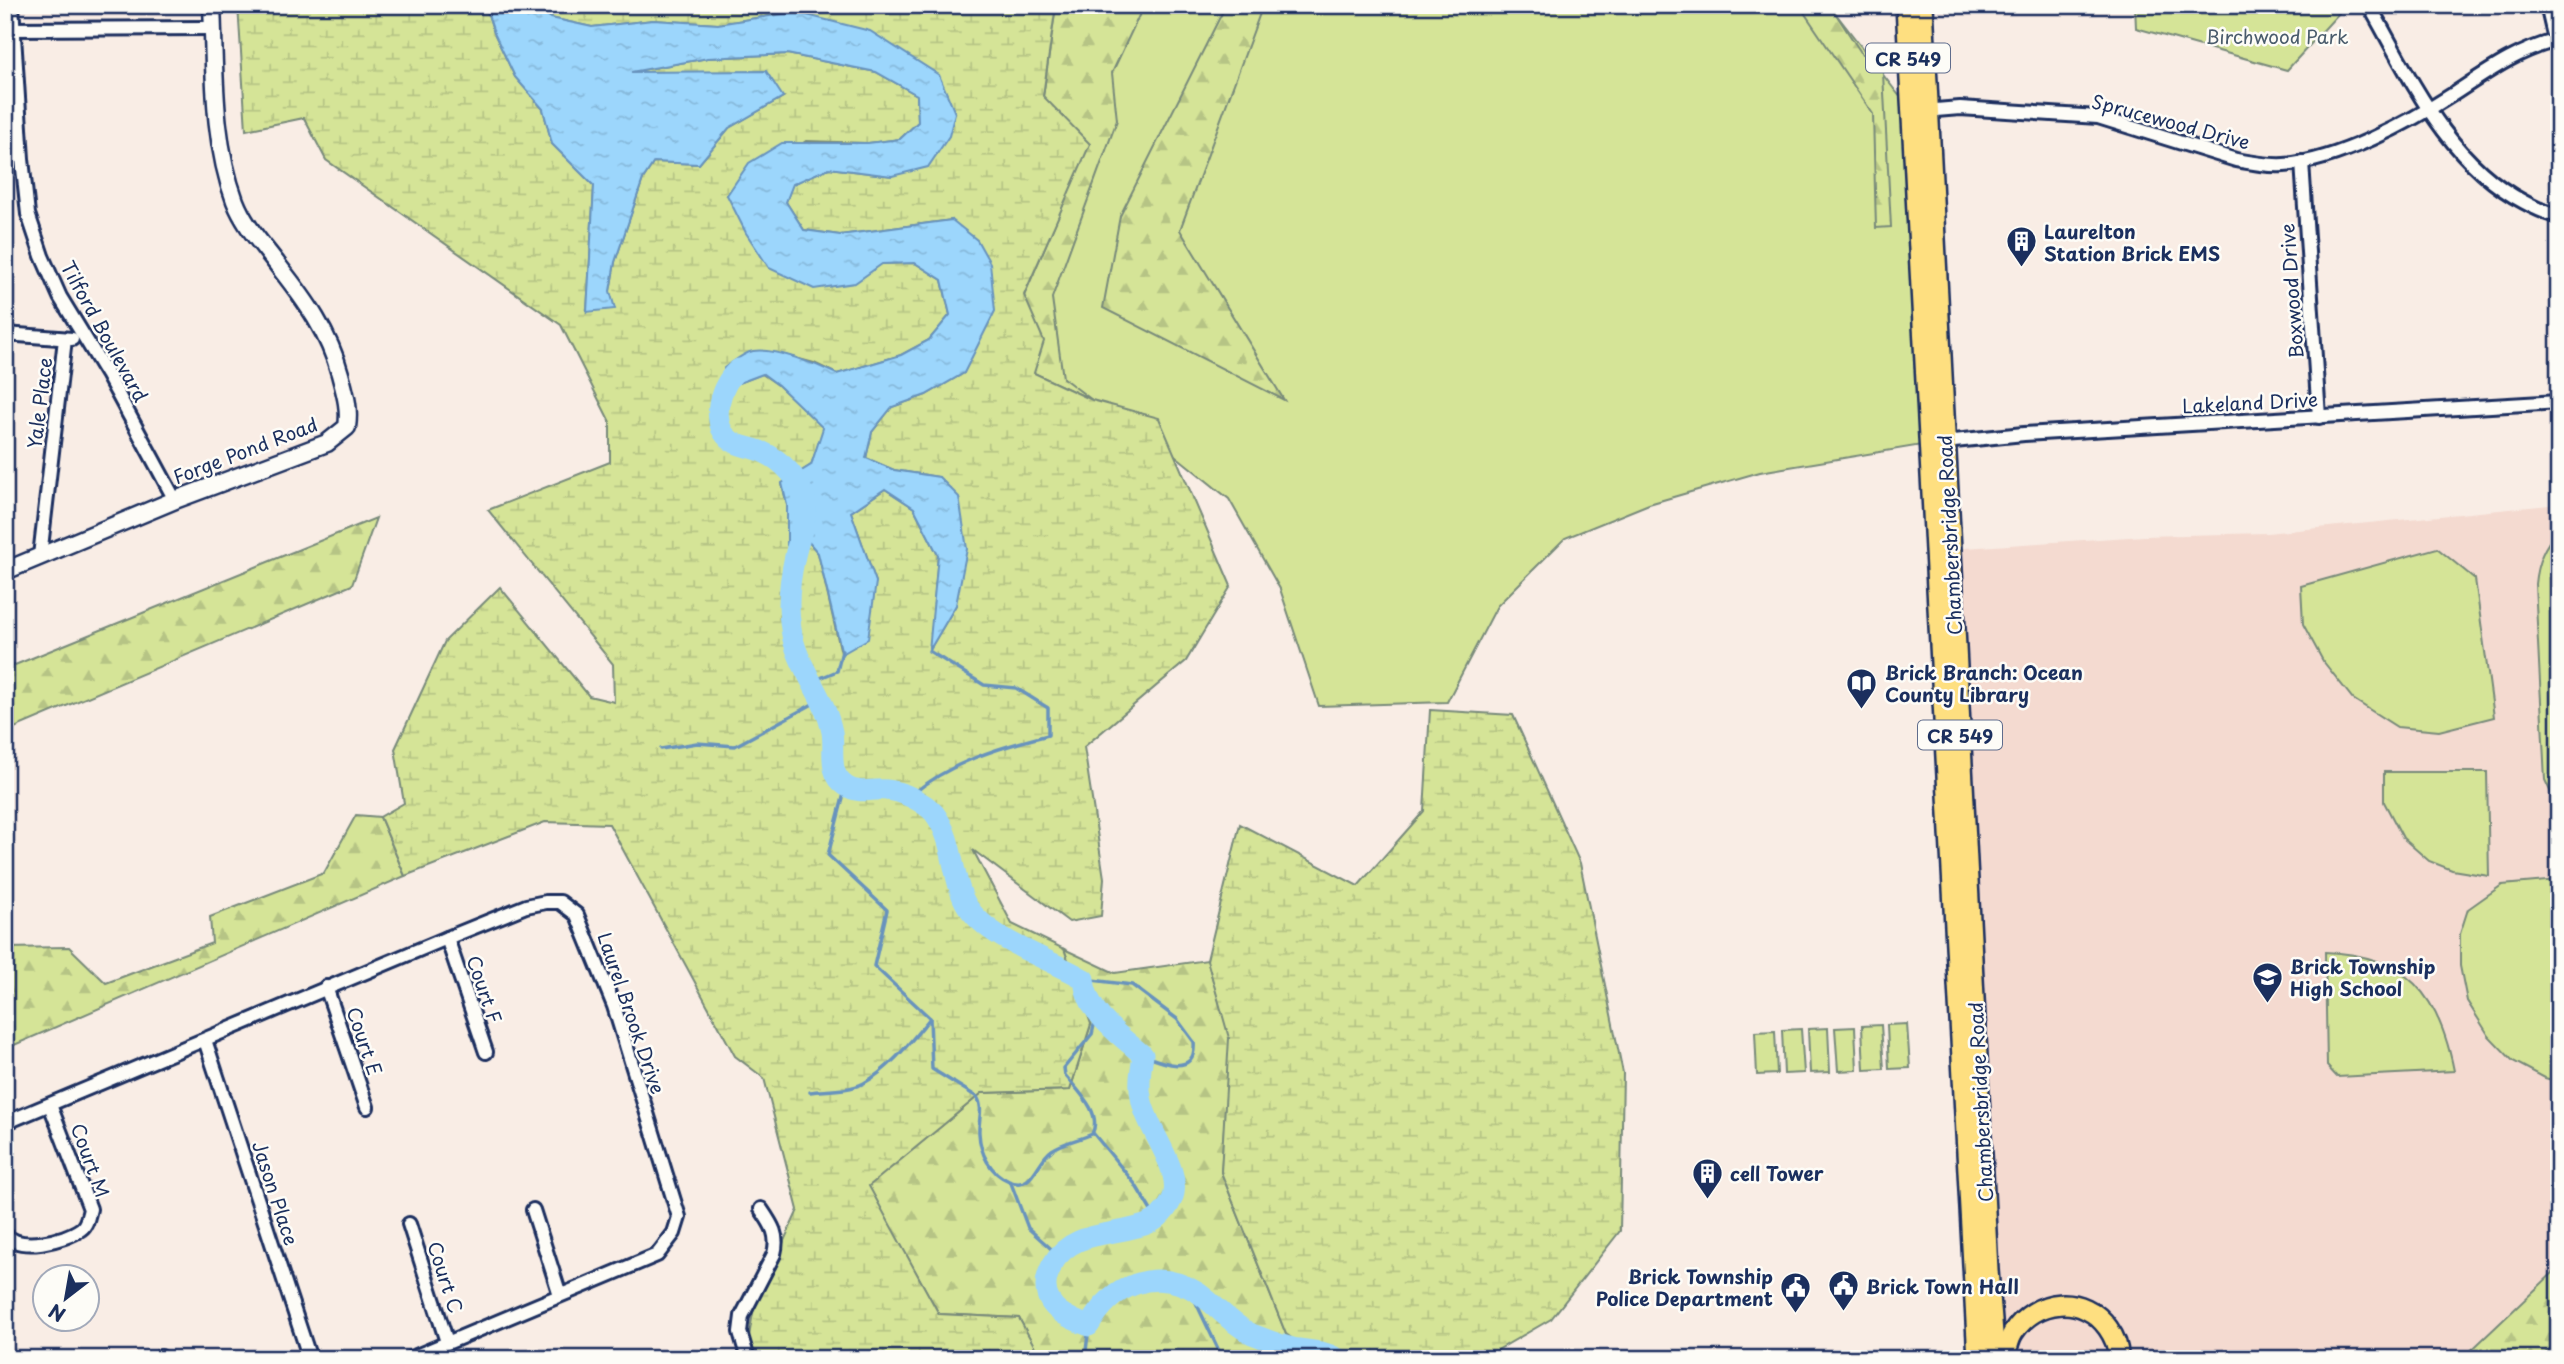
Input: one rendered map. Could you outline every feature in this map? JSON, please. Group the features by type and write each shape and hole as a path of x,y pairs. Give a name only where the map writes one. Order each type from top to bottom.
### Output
{"main road":[{"name":"Chambersbridge Road","path":"1906,5 1920,111 1944,442 1995,1359"},
{"name":"Chambersbridge Road","path":"1923,5 1920,111 1978,1359"},
{"path":"2005,1359 2013,1333 2030,1314 2054,1304 2067,1303 2081,1306 2104,1322 2119,1349 2118,1359"}],"street":[{"name":"Tilford Boulevard","path":"12,5 10,29 28,214 60,297 175,500"},
{"name":"Forge Pond Road","path":"5,570 175,500 327,443 347,427 349,415 336,360 328,339 315,314 251,232 233,195 219,145 212,5"},
{"path":"2369,5 2429,110 2450,139 2489,181 2530,205 2559,216"},
{"path":"2547,5 2557,40"},
{"path":"10,29 213,28"},
{"name":"Sprucewood Drive","path":"1920,111 1960,108 2098,117 2236,160 2284,165 2353,148 2429,110 2522,53 2557,40"},
{"name":"Boxwood Drive","path":"2302,162 2319,417"},
{"path":"5,334 86,340"},
{"name":"Yale Place","path":"40,556 65,339"},
{"name":"Lakeland Drive","path":"1944,442 2024,434 2559,402"},
{"name":"Laurel Brook Drive","path":"5,1124 326,987 526,906 560,902 577,915 614,1006 679,1217 677,1225 657,1255 409,1359"},
{"name":"Court F","path":"447,938 486,1052"},
{"name":"Court E","path":"326,987 367,1107"},
{"name":"Jason Place","path":"205,1040 310,1359"},
{"name":"Court M","path":"5,1234 9,1239 20,1243 37,1244 65,1236 86,1225 90,1209 50,1105"},
{"path":"748,1359 740,1332 742,1316 776,1245 774,1228 761,1209"},
{"path":"533,1210 560,1295"},
{"name":"Court C","path":"409,1224 447,1342"}],"shaded area":[{"name":"Brick Township High School","path":"2559,504 2559,1267 2461,1359 1995,1359 1950,549 2144,536 2267,533"}],"green space":[{"path":"238,5 485,5 494,33 515,77 543,109 552,144 594,186 587,311 610,291 615,262 643,179 654,162 699,164 729,128 783,97 625,73 708,58 787,54 876,72 917,95 918,122 900,139 868,143 806,141 727,195 855,282 881,264 915,263 942,280 950,315 929,340 901,355 837,374 814,363 781,354 739,383 762,374 778,385 824,428 811,465 782,484 787,505 787,545 808,541 818,553 841,653 876,582 851,512 885,489 914,508 938,555 930,649 956,605 939,477 894,470 866,458 872,432 892,407 926,395 964,373 952,220 840,235 804,230 786,202 792,184 829,168 892,176 955,113 795,12 718,24 653,20 592,27 551,18 534,5 1056,5 1043,96 1090,144 1024,295 1044,341 1034,373 1092,400 1159,418 1231,586 1186,661 1084,747 1104,878 1101,916 1069,922 973,850 1012,924 1064,949 1091,1024 1070,1090 982,1093 869,1186 939,1314 1019,1318 1036,1349 1011,1359 755,1359 748,1342 754,1307 798,1210 764,1078 735,1056 609,824 545,822 405,876 380,817 404,803 395,749 445,641 500,587 589,696 614,702 613,664 488,510 610,462 610,422 561,325 326,160 304,118 246,130"},
{"path":"1056,5 1144,5 1112,73 1117,120 1052,298 1063,378 1092,400 1034,373 1024,296 1089,144 1043,97"},
{"path":"1116,5 1829,5 1911,111 1928,444 1760,472 1649,504 1565,538 1497,606 1447,702 1319,706 1280,589 1229,499 1171,452 1056,386 1031,321"},
{"path":"1226,5 1263,5 1180,230 1284,400 1103,308 1120,216"},
{"path":"1799,5 1830,5 1862,54 1882,54 1891,227 1876,228 1873,114"},
{"name":"Birchwood Park","path":"2135,5 2337,5 2339,13 2287,70 2136,28"},
{"path":"376,518 352,585 5,732 5,669"},
{"path":"2559,529 2559,558 2553,584 2559,810 2545,780 2535,584 2542,555"},
{"path":"2437,548 2475,579 2494,717 2439,731 2397,727 2353,699 2323,661 2303,624 2301,586"},
{"path":"1430,710 1513,715 1580,863 1623,1073 1620,1231 1551,1319 1482,1359 1321,1359 1286,1334 1221,1172 1229,1038 1207,960 1240,824 1358,886 1424,811"},
{"path":"2384,772 2487,772 2489,876 2452,870 2429,861 2403,838 2384,802"},
{"path":"356,815 380,817 405,876 5,1049 5,948 69,947 106,983 212,943 210,917 324,873"},
{"path":"2559,880 2559,1082 2545,1078 2513,1061 2489,1036 2467,1001 2460,966 2460,934 2468,909 2502,885"},
{"path":"1064,949 1115,973 1207,960 1230,1038 1221,1172 1286,1334 1321,1359 1039,1359 1019,1318 939,1314 868,1186 982,1093 1070,1090 1091,1024"},
{"path":"2325,952 2378,961 2415,984 2439,1020 2454,1071 2337,1077 2327,1066"},
{"path":"1907,1024 1910,1068 1889,1069 1887,1025"},
{"path":"1881,1025 1884,1069 1864,1070 1862,1026"},
{"path":"1855,1027 1857,1070 1838,1071 1835,1028"},
{"path":"1828,1028 1830,1072 1810,1073 1808,1029"},
{"path":"1801,1029 1804,1073 1784,1074 1782,1030"},
{"path":"1775,1031 1777,1074 1757,1075 1755,1032"},
{"path":"2559,1267 2559,1340 2539,1359 2462,1359"}],"water":[{"path":"485,5 534,5 551,18 592,27 653,20 718,24 795,12 870,31 939,75 955,113 949,136 928,167 892,176 829,168 793,184 786,202 804,230 840,235 952,220 977,240 990,263 995,311 964,373 926,395 892,407 872,432 866,458 894,470 939,477 959,497 967,549 956,605 929,651 938,555 914,508 885,489 851,512 876,582 868,639 842,654 818,553 808,541 787,545 787,505 782,483 811,465 823,428 763,374 739,383 724,393 724,368 749,352 762,350 783,354 837,374 901,355 929,340 950,315 942,280 915,263 882,264 855,283 814,289 769,268 746,233 727,195 749,163 782,143 868,143 900,139 918,122 917,95 876,72 787,54 708,58 631,72 766,71 783,97 729,128 699,164 654,162 643,179 615,262 610,291 615,309 587,312 594,186 552,144 543,109 515,77 494,33"}],"waterway":[{"path":"739,369 727,383 719,403 719,423 723,432 735,443 770,455 783,465 799,485 805,501 805,516 790,583 790,620 799,656 828,718 836,775 851,789 899,792 930,809 945,833 959,888 972,912 1000,936 1084,979 1086,991 1097,1012 1114,1031 1143,1055 1141,1097 1172,1170 1173,1197 1166,1210 1152,1222 1084,1239 1061,1253 1047,1277 1050,1301 1060,1312 1089,1326 1109,1300 1135,1284 1150,1281 1181,1284 1197,1292 1252,1334 1293,1348 1322,1352 1339,1359"},
{"path":"909,797 958,765 1011,745 1048,735 1048,708 1016,688 984,685 929,651 931,647"},
{"path":"813,681 837,671 842,651"},
{"path":"661,749 697,743 735,746 822,699"},
{"path":"810,1092 858,1086 874,1077 892,1062 930,1018 874,966 887,910 828,855 846,786"},
{"path":"1084,979 1132,985 1177,1019 1194,1042 1190,1060 1184,1064 1176,1065 1143,1055"},
{"path":"930,1018 932,1069 977,1097 980,1140 984,1155 996,1173 1017,1183 1029,1179 1052,1150 1092,1134 1094,1118 1091,1110 1065,1075 1064,1068 1092,1034 1097,1012"},
{"path":"1093,1133 1135,1184 1156,1219"},
{"path":"1011,1183 1028,1228 1058,1255"},
{"path":"1189,1288 1221,1355 1230,1359"},
{"path":"1085,1359 1089,1326"}],"place":[{"name":"Laurelton Station Brick EMS","path":"2021,269"},
{"name":"Brick Branch: Ocean County Library","path":"1862,710"},
{"name":"Brick Township High School","path":"2267,1004"},
{"name":"cell Tower","path":"1707,1200"},
{"name":"Brick Town Hall","path":"1843,1313"},
{"name":"Brick Township Police Department","path":"1796,1314"}]}
